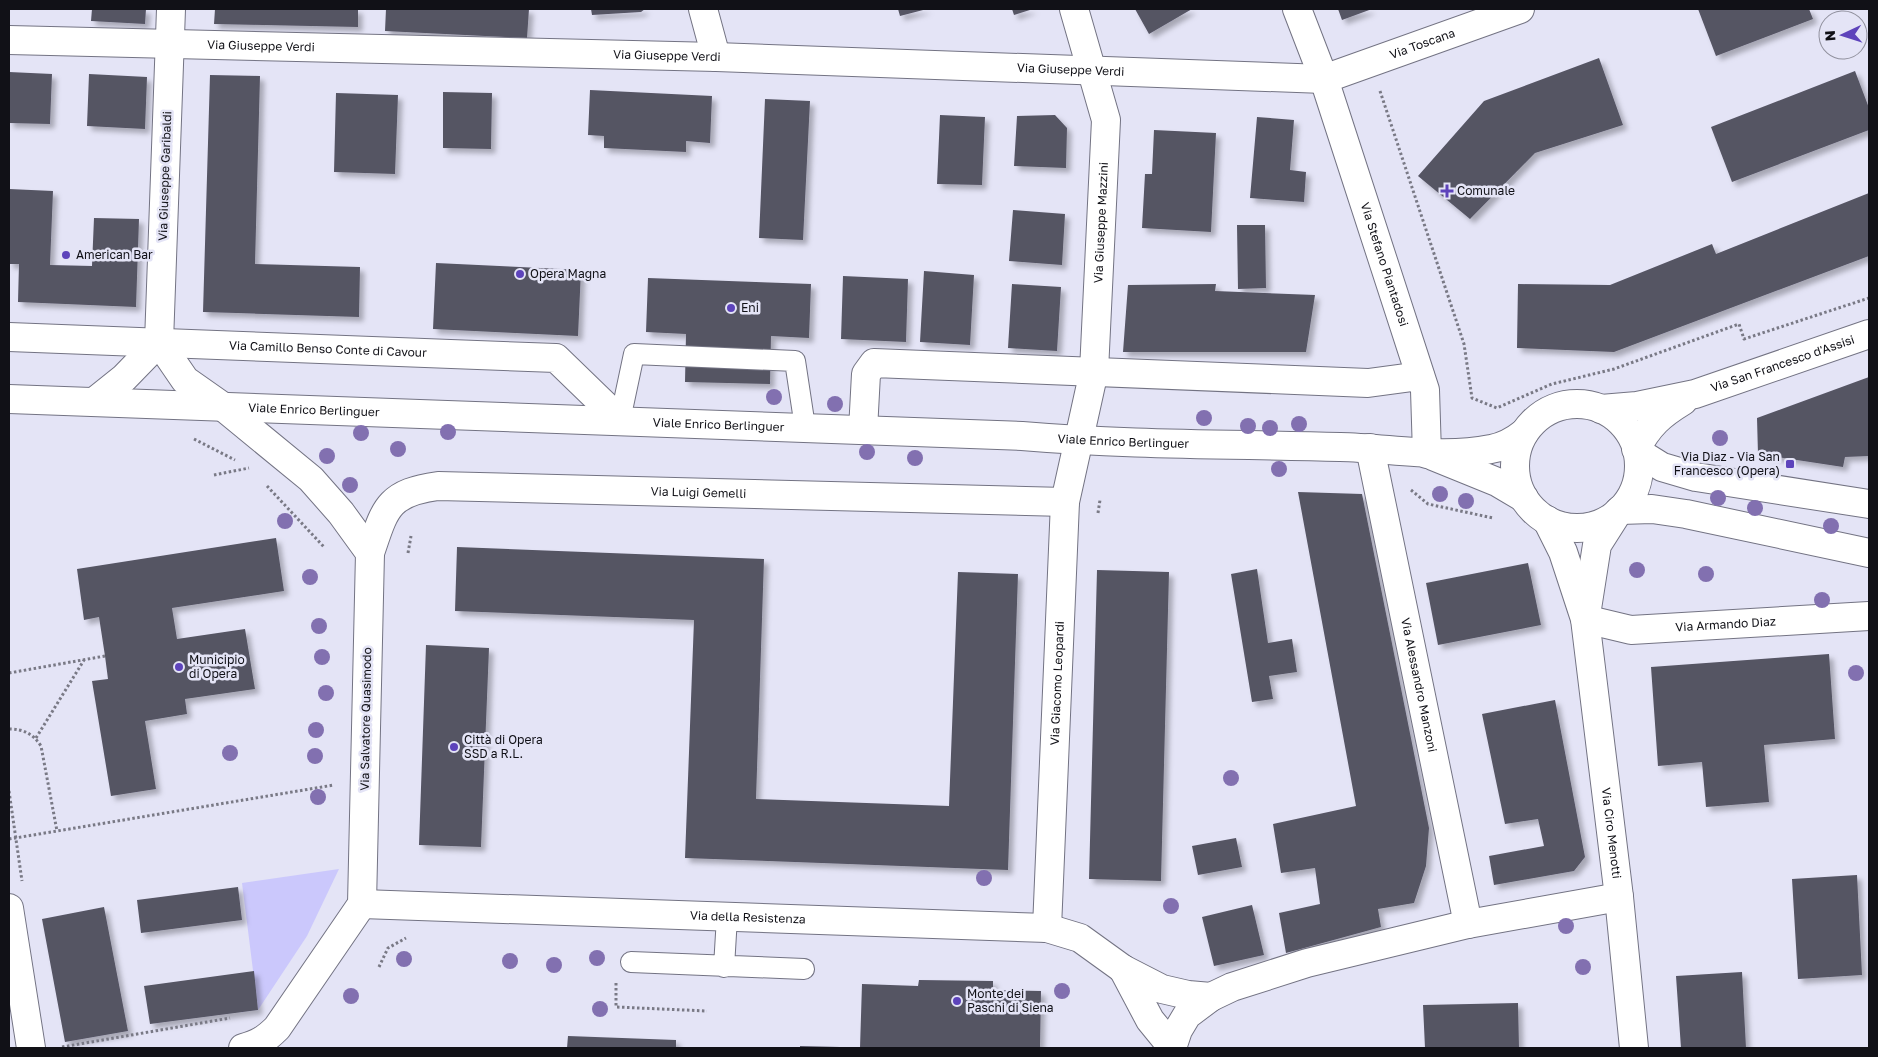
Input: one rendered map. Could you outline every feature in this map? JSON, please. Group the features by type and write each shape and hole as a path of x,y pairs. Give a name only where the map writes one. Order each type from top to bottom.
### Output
{"street":[{"name":"Via Giuseppe Garibaldi","path":"159,342 171,9"},
{"path":"703,9 716,57"},
{"name":"Via Giuseppe Mazzini","path":"1074,9 1106,120 1094,371 1078,440"},
{"name":"Via Stefano Piantadosi","path":"1296,9 1324,79 1425,390 1427,454"},
{"name":"Via Toscana","path":"1324,79 1520,9"},
{"name":"Via Giuseppe Verdi","path":"9,40 716,57 1324,79"},
{"name":"Via San Francesco d'Assisi","path":"1601,409 1637,406 1695,394 1869,334"},
{"name":"Via Camillo Benso Conte di Cavour","path":"9,337 556,358 620,420"},
{"path":"94,402 124,378 159,342 185,380 222,406 311,479 341,513 370,553"},
{"path":"863,430 866,374 874,363 1368,382 1420,376"},
{"name":"Via San Francesco d'Assisi","path":"1637,450 1649,427 1659,417 1695,394"},
{"name":"Viale Enrico Berlinguer","path":"9,399 620,420 1022,436 1078,440 1370,448 1427,454 1489,450 1507,444 1524,433"},
{"path":"1567,404 1585,404 1601,409 1618,419 1630,434 1637,450 1639,469 1636,485 1629,500 1619,511 1602,523 1583,528 1565,526 1547,520 1534,510 1524,498 1518,484 1515,469 1516,454 1524,433 1538,417 1567,404"},
{"name":"Via Giacomo Leopardi","path":"1047,928 1065,502 1078,440"},
{"name":"Via Alessandro Manzoni","path":"1370,448 1468,924"},
{"path":"1637,450 1650,462 1696,477 1869,504"},
{"name":"Viale Enrico Berlinguer","path":"1427,454 1498,482 1524,498"},
{"name":"Via Luigi Gemelli","path":"370,553 383,517 392,503 403,494 418,489 438,486 1065,502"},
{"path":"1619,511 1652,509 1686,514 1869,553"},
{"name":"Via Ciro Menotti","path":"1585,619 1597,545 1619,511"},
{"name":"Via Ciro Menotti","path":"1547,520 1562,552 1585,619 1619,897 1634,1048"},
{"name":"Via Salvatore Quasimodo","path":"362,904 370,553"},
{"name":"Via Armando Diaz","path":"1585,619 1632,630 1869,616"},
{"path":"1172,1048 1178,1030 1187,1015 1211,997 1232,987 1308,963 1468,924 1619,897"},
{"path":"243,1048 258,1044 268,1038 277,1028 362,904"},
{"name":"Via della Resistenza","path":"362,904 1047,928 1080,938 1123,969 1162,989 1188,995 1211,997"},
{"path":"9,908 31,1048"},
{"name":"Via della Resistenza","path":"1123,969 1150,1020 1172,1048"}],"lane":[{"path":"620,420 634,354 686,356 795,361 805,428"},
{"path":"724,967 727,916"},
{"path":"631,962 804,969"}],"path":[{"path":"1371,62 1464,344 1472,398 1497,408 1552,384 1614,369 1739,324 1744,339 1869,298"},
{"path":"189,436 237,461"},
{"path":"214,475 250,468 244,465"},
{"path":"1377,480 1398,480 1428,504 1496,519"},
{"path":"264,483 331,554"},
{"path":"1097,521 1101,494"},
{"path":"9,673 105,656"},
{"path":"36,738 85,659"},
{"path":"9,728 24,730 36,738 41,746 57,831"},
{"path":"9,839 341,784 365,783"},
{"path":"9,791 23,885"},
{"path":"379,967 388,948 412,935"},
{"path":"617,979 616,1007 707,1012"},
{"path":"59,1044 63,1047 239,1016"}],"shaded area":[{"path":"339,869 307,936 258,1010 242,883"}],"building":[{"path":"92,9 146,9 145,24 91,21"},
{"path":"215,9 358,9 358,27 214,24"},
{"path":"386,9 529,9 527,38 385,31"},
{"path":"591,9 645,9 641,12 592,15"},
{"path":"898,9 927,9 900,16"},
{"path":"1012,9 1033,9 1014,15"},
{"path":"1135,9 1192,9 1149,34"},
{"path":"1338,9 1372,9 1342,20"},
{"path":"1698,9 1809,9 1813,19 1716,56"},
{"path":"1599,58 1623,125 1535,153 1470,219 1418,176 1484,101"},
{"path":"1855,71 1869,108 1869,130 1732,182 1711,127"},
{"path":"9,72 52,74 50,124 9,123"},
{"path":"89,74 147,77 145,129 87,126"},
{"path":"210,75 260,76 255,264 360,267 359,317 203,312"},
{"path":"590,90 712,96 710,143 686,141 686,152 604,148 604,136 588,135"},
{"path":"443,92 492,93 491,149 443,148"},
{"path":"336,93 398,95 395,174 334,172"},
{"path":"765,99 810,101 803,240 759,238"},
{"path":"940,115 985,117 982,185 937,184"},
{"path":"1055,115 1067,128 1066,168 1014,166 1017,116"},
{"path":"1257,117 1294,120 1290,170 1306,172 1304,202 1250,198"},
{"path":"1154,130 1216,133 1211,232 1142,228 1145,174 1152,174"},
{"path":"9,189 53,191 50,265 92,266 94,218 139,219 136,307 18,302 19,264 9,264"},
{"path":"1869,193 1869,256 1614,352 1517,348 1518,284 1610,285 1712,244 1716,254"},
{"path":"1013,210 1065,214 1062,265 1009,261"},
{"path":"1237,225 1265,225 1266,288 1238,289"},
{"path":"436,263 581,270 578,336 433,329"},
{"path":"924,271 974,275 970,345 920,342"},
{"path":"843,276 908,279 906,342 841,339"},
{"path":"648,278 811,284 809,338 771,336 770,384 685,382 686,334 646,332"},
{"path":"1012,284 1061,287 1057,351 1008,348"},
{"path":"1216,284 1215,291 1315,295 1306,352 1123,352 1128,285"},
{"path":"1869,377 1869,456 1845,457 1843,467 1758,454 1757,418"},
{"path":"1298,492 1362,494 1429,828 1426,866 1414,903 1378,909 1381,927 1286,953 1279,913 1320,904 1315,868 1281,873 1273,824 1356,806"},
{"name":"Municipio di Opera","path":"276,538 284,591 172,608 177,639 245,629 255,689 185,699 187,714 145,721 156,789 111,796 92,681 108,679 105,656 99,617 84,620 77,569"},
{"path":"457,547 764,559 756,799 949,806 958,572 1018,574 1008,870 685,858 694,620 455,611"},
{"path":"1528,563 1541,625 1438,645 1426,583"},
{"path":"1257,569 1268,643 1292,639 1297,672 1269,676 1273,699 1252,702 1231,574"},
{"path":"1097,570 1169,572 1161,881 1089,879"},
{"name":"Città di Opera SSD a R.L.","path":"426,645 489,648 481,847 419,845"},
{"path":"1829,654 1835,739 1764,745 1769,802 1706,807 1702,762 1658,766 1651,667"},
{"path":"1555,700 1585,857 1574,871 1494,885 1489,856 1544,846 1538,819 1505,824 1482,714"},
{"path":"1236,838 1242,867 1198,875 1192,846"},
{"path":"1857,875 1862,975 1798,979 1792,879"},
{"path":"238,887 242,920 141,933 137,900"},
{"path":"1252,905 1264,955 1214,966 1202,917"},
{"path":"104,907 128,1031 65,1042 42,919"},
{"path":"254,971 258,1010 150,1024 144,986"},
{"path":"1742,972 1746,1048 1681,1048 1676,976"},
{"path":"919,980 993,981 993,990 1041,991 1040,1048 860,1048 862,984 918,986"},
{"path":"1518,1003 1519,1048 1425,1048 1423,1005"},
{"path":"568,1036 676,1040 676,1048 567,1048"},
{"path":"800,1046 840,1047 840,1048 800,1048"}],"place":[{"name":"Comunale","path":"1447,191"},
{"name":"American Bar","path":"66,255"},
{"name":"Opera Magna","path":"520,274"},
{"name":"Eni","path":"731,308"},
{"name":"Via Diaz - Via San Francesco (Opera)","path":"1790,464"},
{"name":"Municipio di Opera","path":"179,667"},
{"name":"Città di Opera SSD a R.L.","path":"454,747"},
{"name":"Monte dei Paschi di Siena","path":"957,1001"}]}
